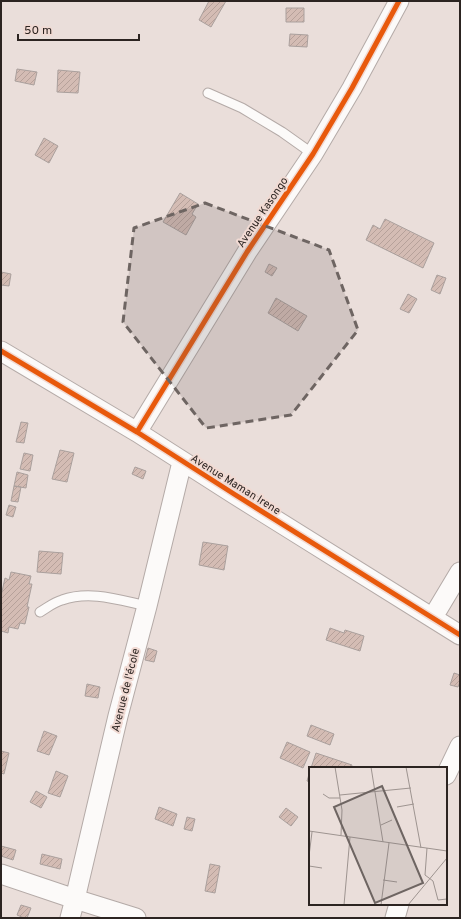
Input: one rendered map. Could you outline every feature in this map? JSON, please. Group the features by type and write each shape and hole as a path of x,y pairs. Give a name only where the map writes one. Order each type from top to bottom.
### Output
{"street":[{"name":"Avenue Kasongo","path":"137,432 247,252 313,154 352,88 398,1"},
{"name":"Avenue Maman Irene","path":"1,351 137,432 182,462 460,634"},
{"name":"Avenue de l'école","path":"70,918 118,716 147,606 182,462"},
{"path":"433,617 460,572"},
{"path":"447,773 460,746"},
{"path":"1,874 136,918"},
{"path":"395,918 399,905"}],"lane":[{"path":"208,92 242,108 277,129 313,154"},
{"path":"40,612 60,600 75,596 90,595 147,606"}],"highlighted area":[{"path":"205,203 329,250 358,330 291,415 206,428 123,322 134,228"}],"building":[{"path":"209,1 226,1 211,27 199,20"},
{"path":"286,8 304,8 304,22 286,22"},
{"path":"290,34 308,35 307,47 289,46"},
{"path":"17,69 37,72 34,85 15,81"},
{"path":"58,70 80,72 78,93 57,92"},
{"path":"44,138 58,146 49,163 35,155"},
{"path":"180,193 198,204 192,214 196,217 186,235 163,222"},
{"path":"385,219 434,243 423,268 366,240 373,225 380,229"},
{"path":"269,264 277,268 272,276 265,272"},
{"path":"1,272 11,274 9,286 1,285"},
{"path":"437,275 446,278 440,294 431,290"},
{"path":"408,294 417,299 409,313 400,309"},
{"path":"276,298 307,316 298,331 268,313"},
{"path":"21,422 28,423 24,443 16,442"},
{"path":"60,450 74,453 67,482 52,479"},
{"path":"24,453 33,455 30,471 20,469"},
{"path":"135,467 146,471 143,479 132,474"},
{"path":"17,472 28,475 26,488 14,486"},
{"path":"14,486 21,487 18,502 11,501"},
{"path":"9,505 16,507 13,517 6,515"},
{"path":"203,542 228,546 224,570 199,565"},
{"path":"39,551 63,553 61,574 37,572"},
{"path":"11,572 31,576 29,584 32,584 25,624 20,623 18,629 9,627 8,633 1,631 1,596 5,578 9,580"},
{"path":"330,628 344,633 345,630 364,636 360,651 326,640"},
{"path":"148,648 157,651 154,662 145,660"},
{"path":"454,673 460,675 458,687 450,685"},
{"path":"87,684 100,687 98,698 85,696"},
{"path":"311,725 334,734 330,745 307,736"},
{"path":"44,731 57,736 49,755 37,751"},
{"path":"287,742 310,752 303,768 280,758"},
{"path":"1,751 9,753 4,774 1,773"},
{"path":"316,753 352,765 351,767 311,767"},
{"path":"56,771 68,776 60,797 48,793"},
{"path":"36,791 47,797 41,808 30,802"},
{"path":"159,807 177,814 173,826 155,819"},
{"path":"286,808 298,817 291,826 279,817"},
{"path":"187,817 195,819 192,831 184,829"},
{"path":"1,846 16,850 13,860 1,856"},
{"path":"42,854 62,859 60,869 40,864"},
{"path":"210,864 220,866 215,893 205,891"},
{"path":"21,905 31,908 27,918 17,915"}],"cycle path":[{"path":"137,432 247,252 313,154 352,88 399,1"},
{"path":"1,351 137,432 460,635"}]}
